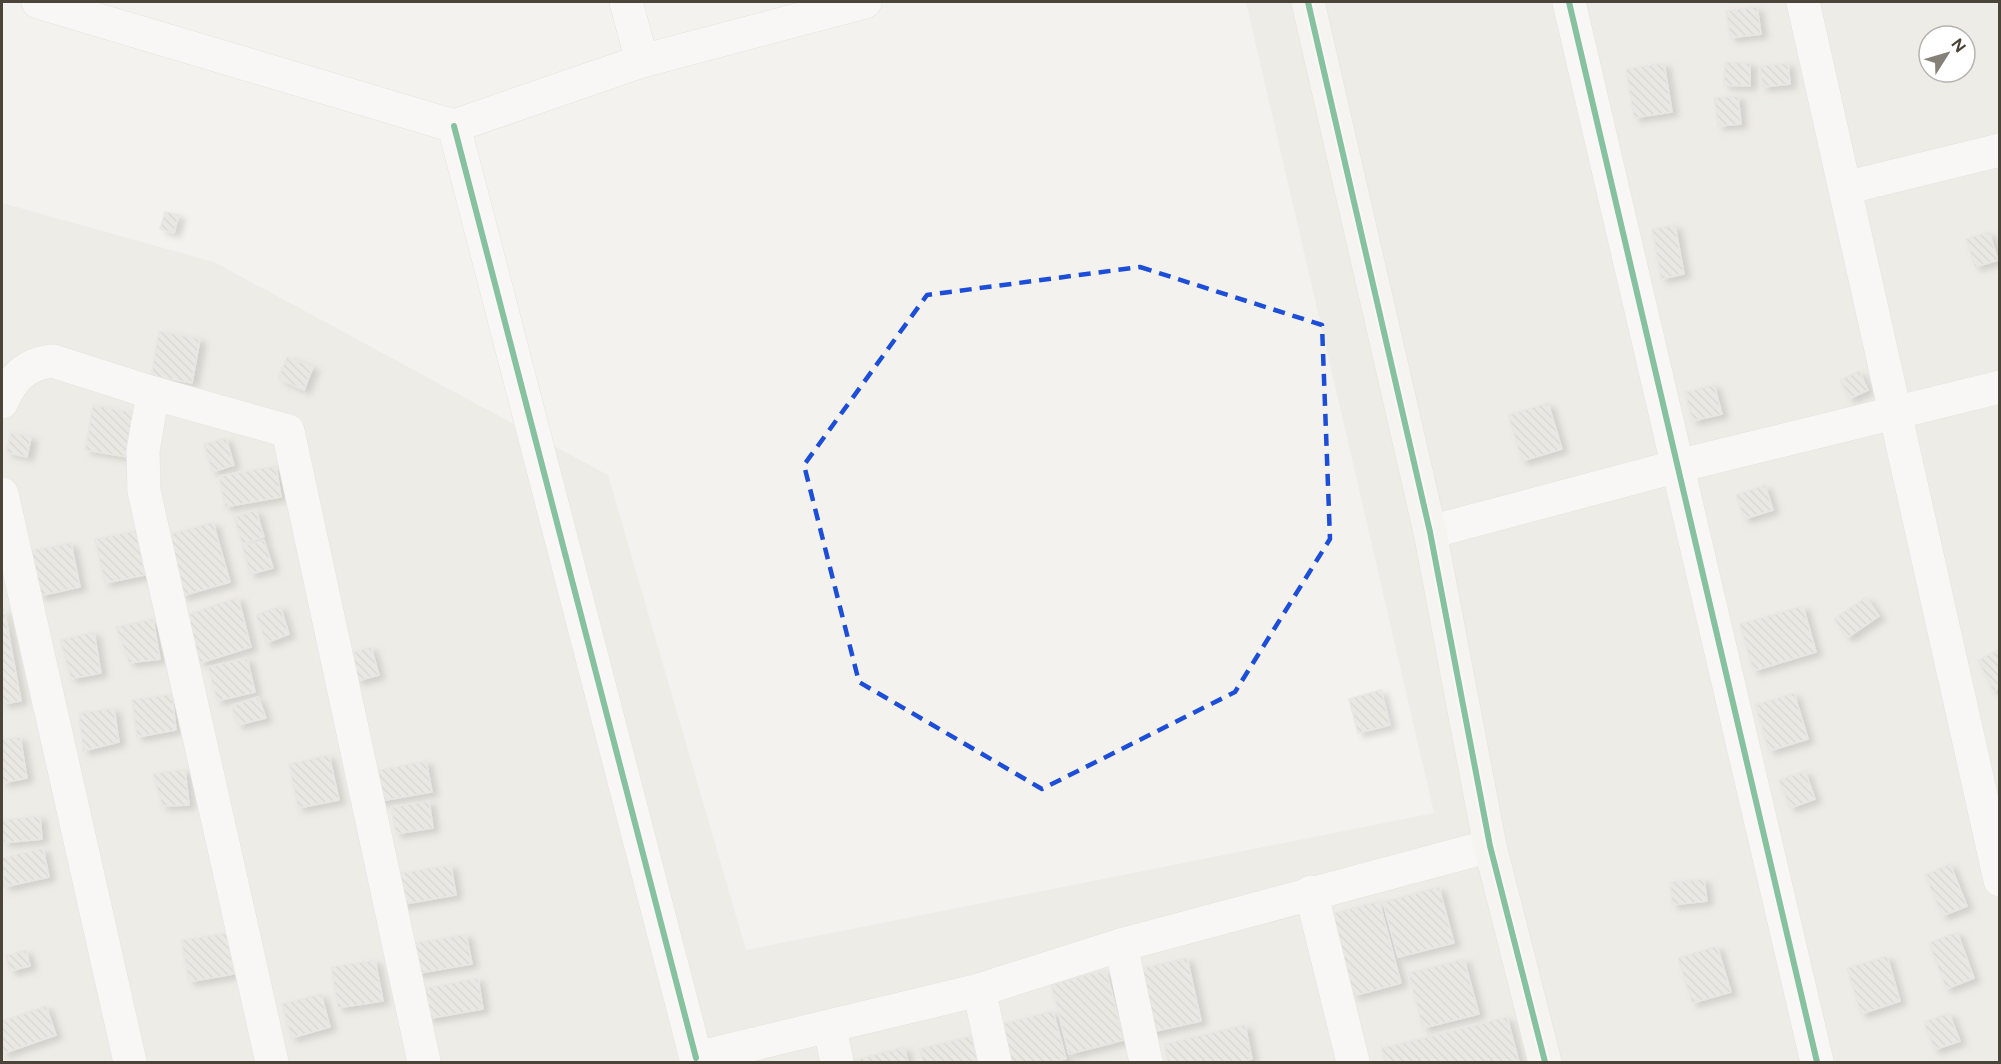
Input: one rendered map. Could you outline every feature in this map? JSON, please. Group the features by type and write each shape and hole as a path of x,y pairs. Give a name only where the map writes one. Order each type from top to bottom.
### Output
{"street":[{"path":"38,2 454,126 642,61 865,2"},
{"path":"626,2 642,61"},
{"path":"1308,2 1430,532 1490,846 1545,1062"},
{"path":"1569,2 1817,1062"},
{"path":"1803,2 1999,874"},
{"path":"454,126 697,1060 979,990 1121,945 1311,892 1490,846"},
{"path":"1845,188 2000,150"},
{"path":"2,402 13,380 26,368 39,362 53,361 153,393 288,430 424,1062"},
{"path":"1430,532 1678,466 2000,387"},
{"path":"153,393 143,451 144,491 272,1062"},
{"path":"2,494 130,1062"},
{"path":"1311,892 1353,1062"},
{"path":"1121,945 1146,1062"},
{"path":"979,990 995,1062"},
{"path":"830,1028 837,1062"}],"highlighted area":[{"path":"1140,267 1322,325 1330,539 1235,692 1042,789 859,682 804,465 927,295"}],"shaded area":[{"path":"1246,2 1999,2 1999,1062 2,1062 2,203 214,262 608,475 746,950 1434,813"}],"building":[{"path":"1757,7 1761,34 1730,38 1726,11"},
{"path":"1725,62 1750,63 1750,86 1724,85"},
{"path":"1664,63 1672,112 1634,118 1626,69"},
{"path":"1788,63 1790,84 1762,87 1760,66"},
{"path":"1738,96 1741,124 1718,126 1714,98"},
{"path":"165,212 179,215 174,233 160,229"},
{"path":"1675,225 1684,274 1661,279 1652,229"},
{"path":"1989,232 1998,260 1975,267 1966,239"},
{"path":"159,331 200,339 192,383 151,376"},
{"path":"287,357 313,367 304,390 278,378"},
{"path":"1859,371 1868,390 1849,399 1840,380"},
{"path":"1714,385 1722,414 1692,421 1685,392"},
{"path":"1548,403 1562,449 1522,461 1508,415"},
{"path":"93,405 135,413 127,457 85,450"},
{"path":"11,432 31,437 27,457 6,452"},
{"path":"226,438 234,465 212,472 204,444"},
{"path":"276,466 281,497 225,507 219,476"},
{"path":"1765,485 1773,510 1744,519 1736,495"},
{"path":"256,510 264,537 242,544 234,517"},
{"path":"213,522 230,582 182,596 164,536"},
{"path":"136,531 145,575 105,583 95,539"},
{"path":"264,540 273,568 250,574 242,546"},
{"path":"71,543 80,587 39,596 30,551"},
{"path":"238,597 251,647 200,663 184,616"},
{"path":"1866,597 1879,616 1847,638 1834,619"},
{"path":"280,606 289,634 266,643 256,615"},
{"path":"1803,606 1816,652 1753,671 1740,624"},
{"path":"4,609 21,701 2,704 2,610"},
{"path":"153,619 160,659 129,663 116,627"},
{"path":"94,632 101,673 71,679 60,640"},
{"path":"371,647 379,675 357,681 348,654"},
{"path":"2000,649 2000,688 1993,691 1978,660"},
{"path":"247,658 255,692 217,701 208,667"},
{"path":"1381,690 1390,725 1358,733 1349,699"},
{"path":"1794,693 1808,739 1769,751 1755,705"},
{"path":"172,694 176,730 137,737 132,700"},
{"path":"258,697 266,718 238,725 231,706"},
{"path":"114,708 119,742 83,751 79,713"},
{"path":"20,737 27,778 2,783 2,740"},
{"path":"329,755 339,800 298,808 289,764"},
{"path":"426,761 432,792 375,802 369,772"},
{"path":"185,769 189,805 162,806 153,774"},
{"path":"1805,771 1815,799 1790,808 1779,780"},
{"path":"429,801 433,828 396,834 391,807"},
{"path":"40,816 42,839 3,843 2,820"},
{"path":"43,848 49,877 4,887 2,858"},
{"path":"1950,864 1967,906 1942,916 1925,875"},
{"path":"451,865 456,895 400,905 394,874"},
{"path":"1704,879 1707,901 1672,905 1670,882"},
{"path":"1439,887 1454,943 1398,957 1383,902"},
{"path":"1379,901 1401,983 1353,996 1332,914"},
{"path":"1957,932 1974,978 1946,989 1929,943"},
{"path":"227,933 234,974 189,982 181,940"},
{"path":"466,934 472,964 415,974 410,944"},
{"path":"1717,946 1731,992 1692,1003 1678,958"},
{"path":"26,950 30,966 10,971 6,956"},
{"path":"1887,956 1900,1001 1861,1014 1847,968"},
{"path":"1187,958 1201,1021 1147,1033 1133,970"},
{"path":"1464,959 1479,1014 1423,1028 1408,973"},
{"path":"375,960 383,1001 338,1008 331,967"},
{"path":"1106,970 1124,1040 1069,1054 1051,984"},
{"path":"478,978 483,1009 427,1019 421,989"},
{"path":"321,994 330,1027 291,1038 282,1004"},
{"path":"46,1006 56,1035 2,1054 2,1021"},
{"path":"1053,1011 1066,1059 1052,1062 1011,1062 1001,1024"},
{"path":"1949,1013 1960,1041 1934,1050 1924,1022"},
{"path":"1507,1017 1519,1062 1385,1062 1381,1046 1383,1048"},
{"path":"1245,1025 1252,1059 1239,1062 1168,1062 1164,1044"},
{"path":"971,1036 978,1062 923,1062 919,1049"},
{"path":"904,1047 908,1062 851,1061"}],"cycle path":[{"path":"1308,2 1430,532 1490,846 1545,1062"},
{"path":"1569,2 1817,1062"},
{"path":"454,126 696,1058"}]}
